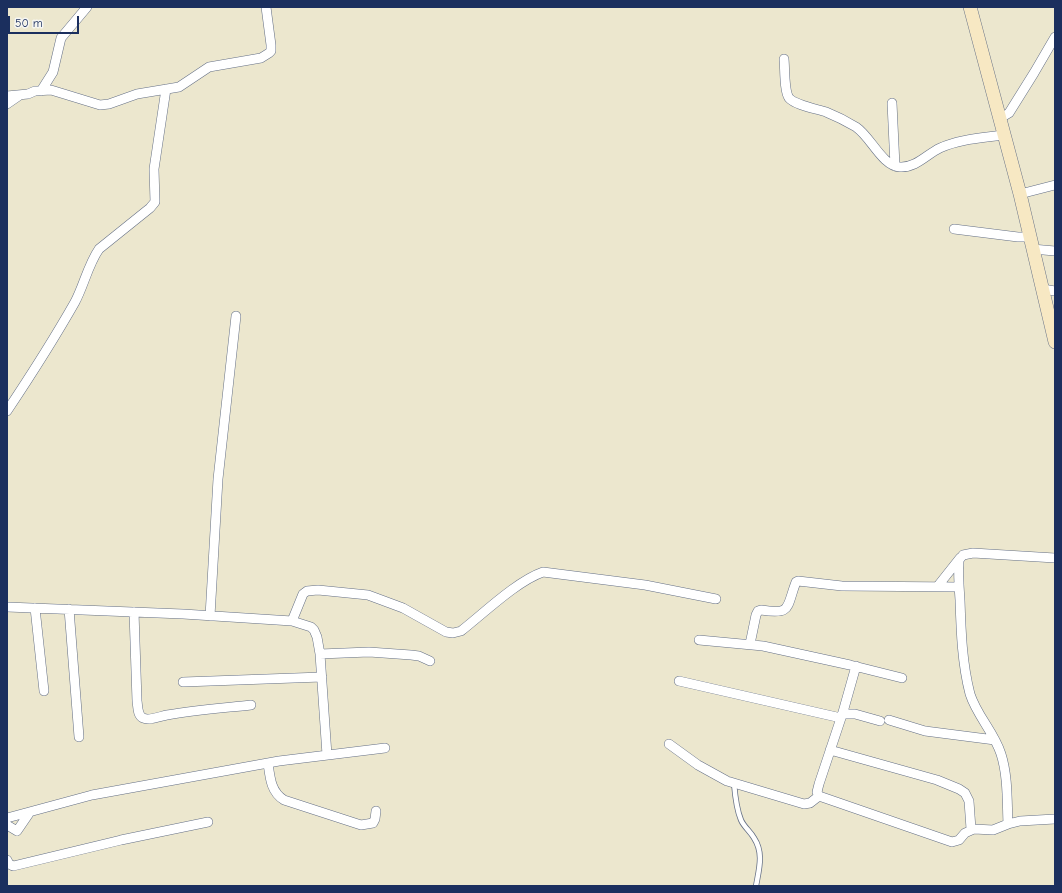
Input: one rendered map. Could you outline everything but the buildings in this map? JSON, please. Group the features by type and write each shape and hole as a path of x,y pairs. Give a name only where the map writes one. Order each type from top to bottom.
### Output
{"street":[{"path":"41,91 53,72 61,38 87,7"},
{"path":"7,96 51,90 100,105 115,103 137,94 179,87 209,67 261,58 269,53 271,51 271,45 266,7"},
{"path":"970,7 1020,194 1055,342"},
{"path":"999,120 1009,113 1055,37"},
{"path":"784,58 787,92 789,98 795,102 826,112 862,131 889,165 899,167 909,166 940,148 957,143 1003,135"},
{"path":"7,411 76,301 94,256 99,249 150,208 155,202 154,169 166,89"},
{"path":"7,104 21,95"},
{"path":"892,103 895,166"},
{"path":"1020,194 1055,185"},
{"path":"954,229 1018,237 1055,251"},
{"path":"1042,289 1055,291"},
{"path":"210,616 218,479 236,316"},
{"path":"937,587 963,555 972,553 1055,558"},
{"path":"961,558 959,566 961,639 966,676 976,709 995,740 1001,754 1005,770 1008,824"},
{"path":"292,621 303,594 307,591 318,590 368,595 403,608 446,632 457,632 461,631 516,587 543,572 645,585 716,599"},
{"path":"750,644 758,611 761,610 779,613 785,610 788,607 796,582 798,581 842,586 959,587"},
{"path":"7,607 134,612 292,621 311,627 314,630 320,654 327,756"},
{"path":"35,608 44,691"},
{"path":"69,609 79,737"},
{"path":"134,612 137,701 139,713 142,717 145,719 181,712 251,705"},
{"path":"699,640 763,646 856,666 902,678"},
{"path":"320,654 369,652 411,654 430,661"},
{"path":"856,666 842,715 819,784 817,792 820,796 952,842 959,840 971,829 977,828 993,830 1020,821 1055,819"},
{"path":"183,682 322,677"},
{"path":"679,681 842,715 855,714 925,731 995,740"},
{"path":"669,744 698,765 727,781 804,804 810,803 820,796"},
{"path":"7,818 92,795 268,763 385,748"},
{"path":"830,750 937,780 959,789 964,793 969,801 971,829"},
{"path":"268,763 274,792 284,800 361,825 373,823 376,819 376,811"},
{"path":"7,825 16,831 30,812"},
{"path":"7,860 9,864 13,866 121,840 208,822"}],"lane":[{"path":"734,783 738,810 741,819 758,845 760,854 760,866 756,886"}]}
